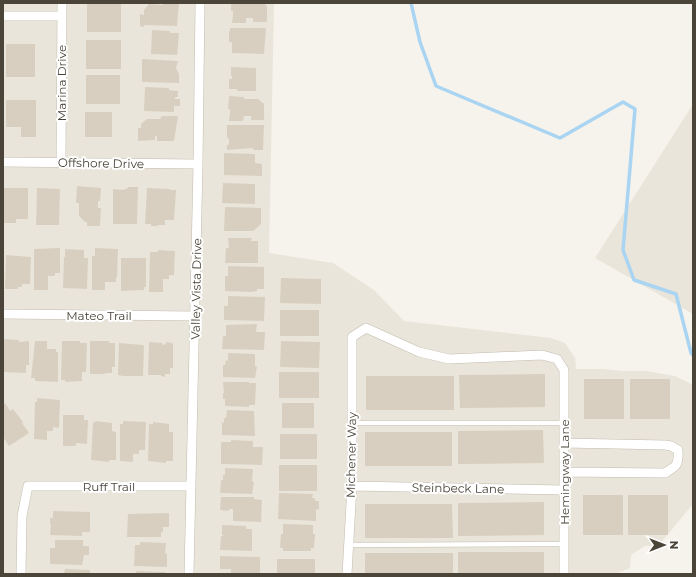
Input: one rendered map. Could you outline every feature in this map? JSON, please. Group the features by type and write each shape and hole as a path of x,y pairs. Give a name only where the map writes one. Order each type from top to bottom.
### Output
{"street":[{"name":"Marina Drive","path":"61,163 62,3"},
{"name":"Valley Vista Drive","path":"189,574 200,3"},
{"path":"3,16 62,16"},
{"name":"Offshore Drive","path":"3,162 198,164"},
{"name":"Mateo Trail","path":"3,314 195,316"},
{"name":"Hemingway Lane","path":"352,337 366,328 419,352 449,359 542,355 557,359 564,370 564,574"},
{"name":"Michener Way","path":"347,574 352,486 352,337"},
{"path":"564,443 671,446 678,450 678,462 674,468 665,473 564,472"},
{"name":"Ruff Trail","path":"21,574 22,516 28,486 191,486"},
{"name":"Steinbeck Lane","path":"352,486 564,490"}],"lane":[{"path":"352,423 564,423"},
{"path":"348,545 564,544"}],"shaded area":[{"path":"3,3 274,3 269,253 333,263 374,290 404,321 551,338 565,343 575,358 576,369 646,371 675,376 693,385 693,504 659,545 645,546 631,555 630,568 615,574 3,574"},
{"path":"693,104 693,314 595,258"}],"building":[{"path":"87,3 121,3 121,32 87,32"},
{"path":"163,3 179,3 177,26 140,26 140,14 144,15 144,10 149,4 163,5"},
{"path":"231,3 263,3 267,6 267,22 253,22 253,18 246,18 246,23 232,23 233,11 231,11"},
{"path":"230,28 266,28 264,54 232,53 232,42 229,42"},
{"path":"152,30 179,33 177,55 151,54"},
{"path":"86,40 121,40 121,69 86,69"},
{"path":"6,44 35,44 35,77 6,77"},
{"path":"142,59 178,61 176,68 179,74 179,83 142,82"},
{"path":"231,67 256,68 256,91 237,91 237,89 229,89 229,79 232,79"},
{"path":"86,75 120,75 120,104 86,104"},
{"path":"145,87 169,88 169,90 178,91 178,97 175,97 175,99 180,99 180,106 174,106 174,112 144,111"},
{"path":"229,96 244,97 244,99 258,99 264,104 264,120 251,120 251,116 244,116 243,121 229,121"},
{"path":"6,100 36,100 36,137 21,137 21,127 6,127"},
{"path":"85,112 112,112 112,137 85,137"},
{"path":"162,116 178,116 174,141 157,141 157,136 155,136 155,140 138,141 138,128 141,128 141,124 147,119 160,119"},
{"path":"227,125 264,125 263,150 253,150 253,148 227,150 229,139 227,138"},
{"path":"224,153 255,154 255,163 262,164 262,176 224,175"},
{"path":"223,183 255,184 255,204 222,203"},
{"path":"77,186 101,188 100,201 98,201 98,208 101,208 100,226 87,226 87,222 79,216 79,203 76,203"},
{"path":"128,187 138,187 137,224 113,224 113,189 123,190"},
{"path":"3,188 28,188 28,219 16,219 16,223 3,223"},
{"path":"37,188 60,189 59,225 36,225"},
{"path":"147,188 176,190 174,220 165,220 165,225 158,226 145,224"},
{"path":"225,207 261,208 261,224 253,231 224,231"},
{"path":"228,238 252,238 251,241 258,241 258,263 225,263 226,248 229,248"},
{"path":"60,248 60,273 55,273 55,276 48,276 48,290 34,290 34,249"},
{"path":"95,248 118,249 116,282 105,282 105,290 92,290 92,256 95,256"},
{"path":"65,249 84,250 84,258 88,258 87,289 63,288"},
{"path":"158,250 175,251 174,275 169,275 169,279 163,279 163,292 149,292 150,252 158,252"},
{"path":"6,255 31,257 30,284 22,284 22,287 18,287 18,289 5,289"},
{"path":"121,258 146,258 146,287 144,287 144,290 121,291"},
{"path":"228,266 264,267 264,289 257,289 257,291 250,292 225,291 225,276 228,276"},
{"path":"281,278 321,279 321,304 280,303"},
{"path":"228,296 265,297 264,321 224,320 224,306 228,306"},
{"path":"280,310 319,310 319,336 280,336"},
{"path":"257,324 256,332 265,332 264,350 222,349 223,336 226,336 226,325"},
{"path":"4,339 19,340 19,342 29,341 29,365 26,365 26,373 4,372"},
{"path":"35,341 47,341 47,349 56,349 56,352 58,352 58,382 35,381 35,378 31,378"},
{"path":"62,341 80,341 80,343 87,343 86,372 82,372 82,381 65,382 65,380 61,380"},
{"path":"90,341 109,341 109,343 115,343 115,367 112,367 112,373 90,374"},
{"path":"281,341 320,342 319,368 280,367"},
{"path":"149,342 162,343 162,345 166,344 166,342 173,344 173,368 170,368 170,374 165,374 165,377 161,375 148,375"},
{"path":"119,343 144,346 143,376 118,375"},
{"path":"228,353 255,354 255,366 257,367 255,378 223,377 223,365 225,365 226,360 228,361"},
{"path":"279,372 319,372 319,398 279,398"},
{"path":"545,374 545,407 460,408 459,375"},
{"path":"366,376 454,376 454,410 366,410"},
{"path":"584,379 624,379 624,419 584,419"},
{"path":"630,379 670,379 670,419 630,419"},
{"path":"223,382 256,383 255,405 249,405 249,407 225,406 225,399 223,399"},
{"path":"37,398 60,400 59,428 53,427 53,431 47,431 47,440 34,439 35,402 37,402"},
{"path":"5,403 10,411 13,409 29,433 9,446 3,437 3,404"},
{"path":"282,403 314,403 314,428 282,428"},
{"path":"227,410 254,411 255,436 222,435 222,422 224,423"},
{"path":"63,415 84,415 84,420 88,420 87,444 76,443 76,446 63,446"},
{"path":"95,421 112,423 112,431 116,432 116,460 109,460 109,462 91,460 93,422 95,423"},
{"path":"123,421 146,422 145,450 139,450 139,454 133,454 133,462 120,461 120,424 123,424"},
{"path":"153,422 169,424 169,432 173,432 173,461 166,461 166,463 148,461 149,424 153,424"},
{"path":"543,430 544,463 458,464 458,431"},
{"path":"365,432 452,432 452,466 365,466"},
{"path":"280,434 317,434 317,459 280,459"},
{"path":"231,440 253,441 253,447 263,447 262,465 221,464 221,442 231,442"},
{"path":"279,465 317,465 317,491 279,491"},
{"path":"225,468 253,469 252,481 254,482 252,494 220,493 221,480 223,480 223,475 225,475"},
{"path":"279,493 313,494 312,498 315,498 315,501 319,501 319,510 316,509 316,521 278,519"},
{"path":"583,495 623,495 623,535 583,535"},
{"path":"628,495 668,495 668,535 628,535"},
{"path":"221,497 254,497 254,499 262,500 261,522 233,521 233,509 229,509 229,511 220,510"},
{"path":"544,502 544,535 458,536 458,503"},
{"path":"365,504 452,504 453,538 365,538"},
{"path":"53,511 90,512 90,532 82,532 82,536 50,535 50,518 53,518"},
{"path":"169,513 169,527 163,527 161,537 127,537 128,514"},
{"path":"283,524 313,525 313,534 315,534 314,548 311,548 311,551 283,551 283,548 280,548 281,534 283,534"},
{"path":"222,525 246,526 246,529 252,529 252,551 220,550 221,536 224,536 222,535"},
{"path":"55,540 83,540 83,546 89,546 89,555 84,555 82,565 50,564 50,548 55,548"},
{"path":"140,542 166,543 165,553 167,554 167,567 134,566 135,545 140,545"},
{"path":"458,552 544,552 544,574 458,574"},
{"path":"365,553 453,553 453,574 365,574"},
{"path":"220,556 260,557 260,574 231,574 231,569 220,569"},
{"path":"277,559 315,559 315,574 277,574"},
{"path":"65,569 90,570 90,574 64,574"},
{"path":"136,571 165,572 165,574 136,574"}],"waterway":[{"path":"411,3 420,42 436,86 560,138 623,102 635,109 623,250 634,280 676,294 691,353 693,355"}]}
